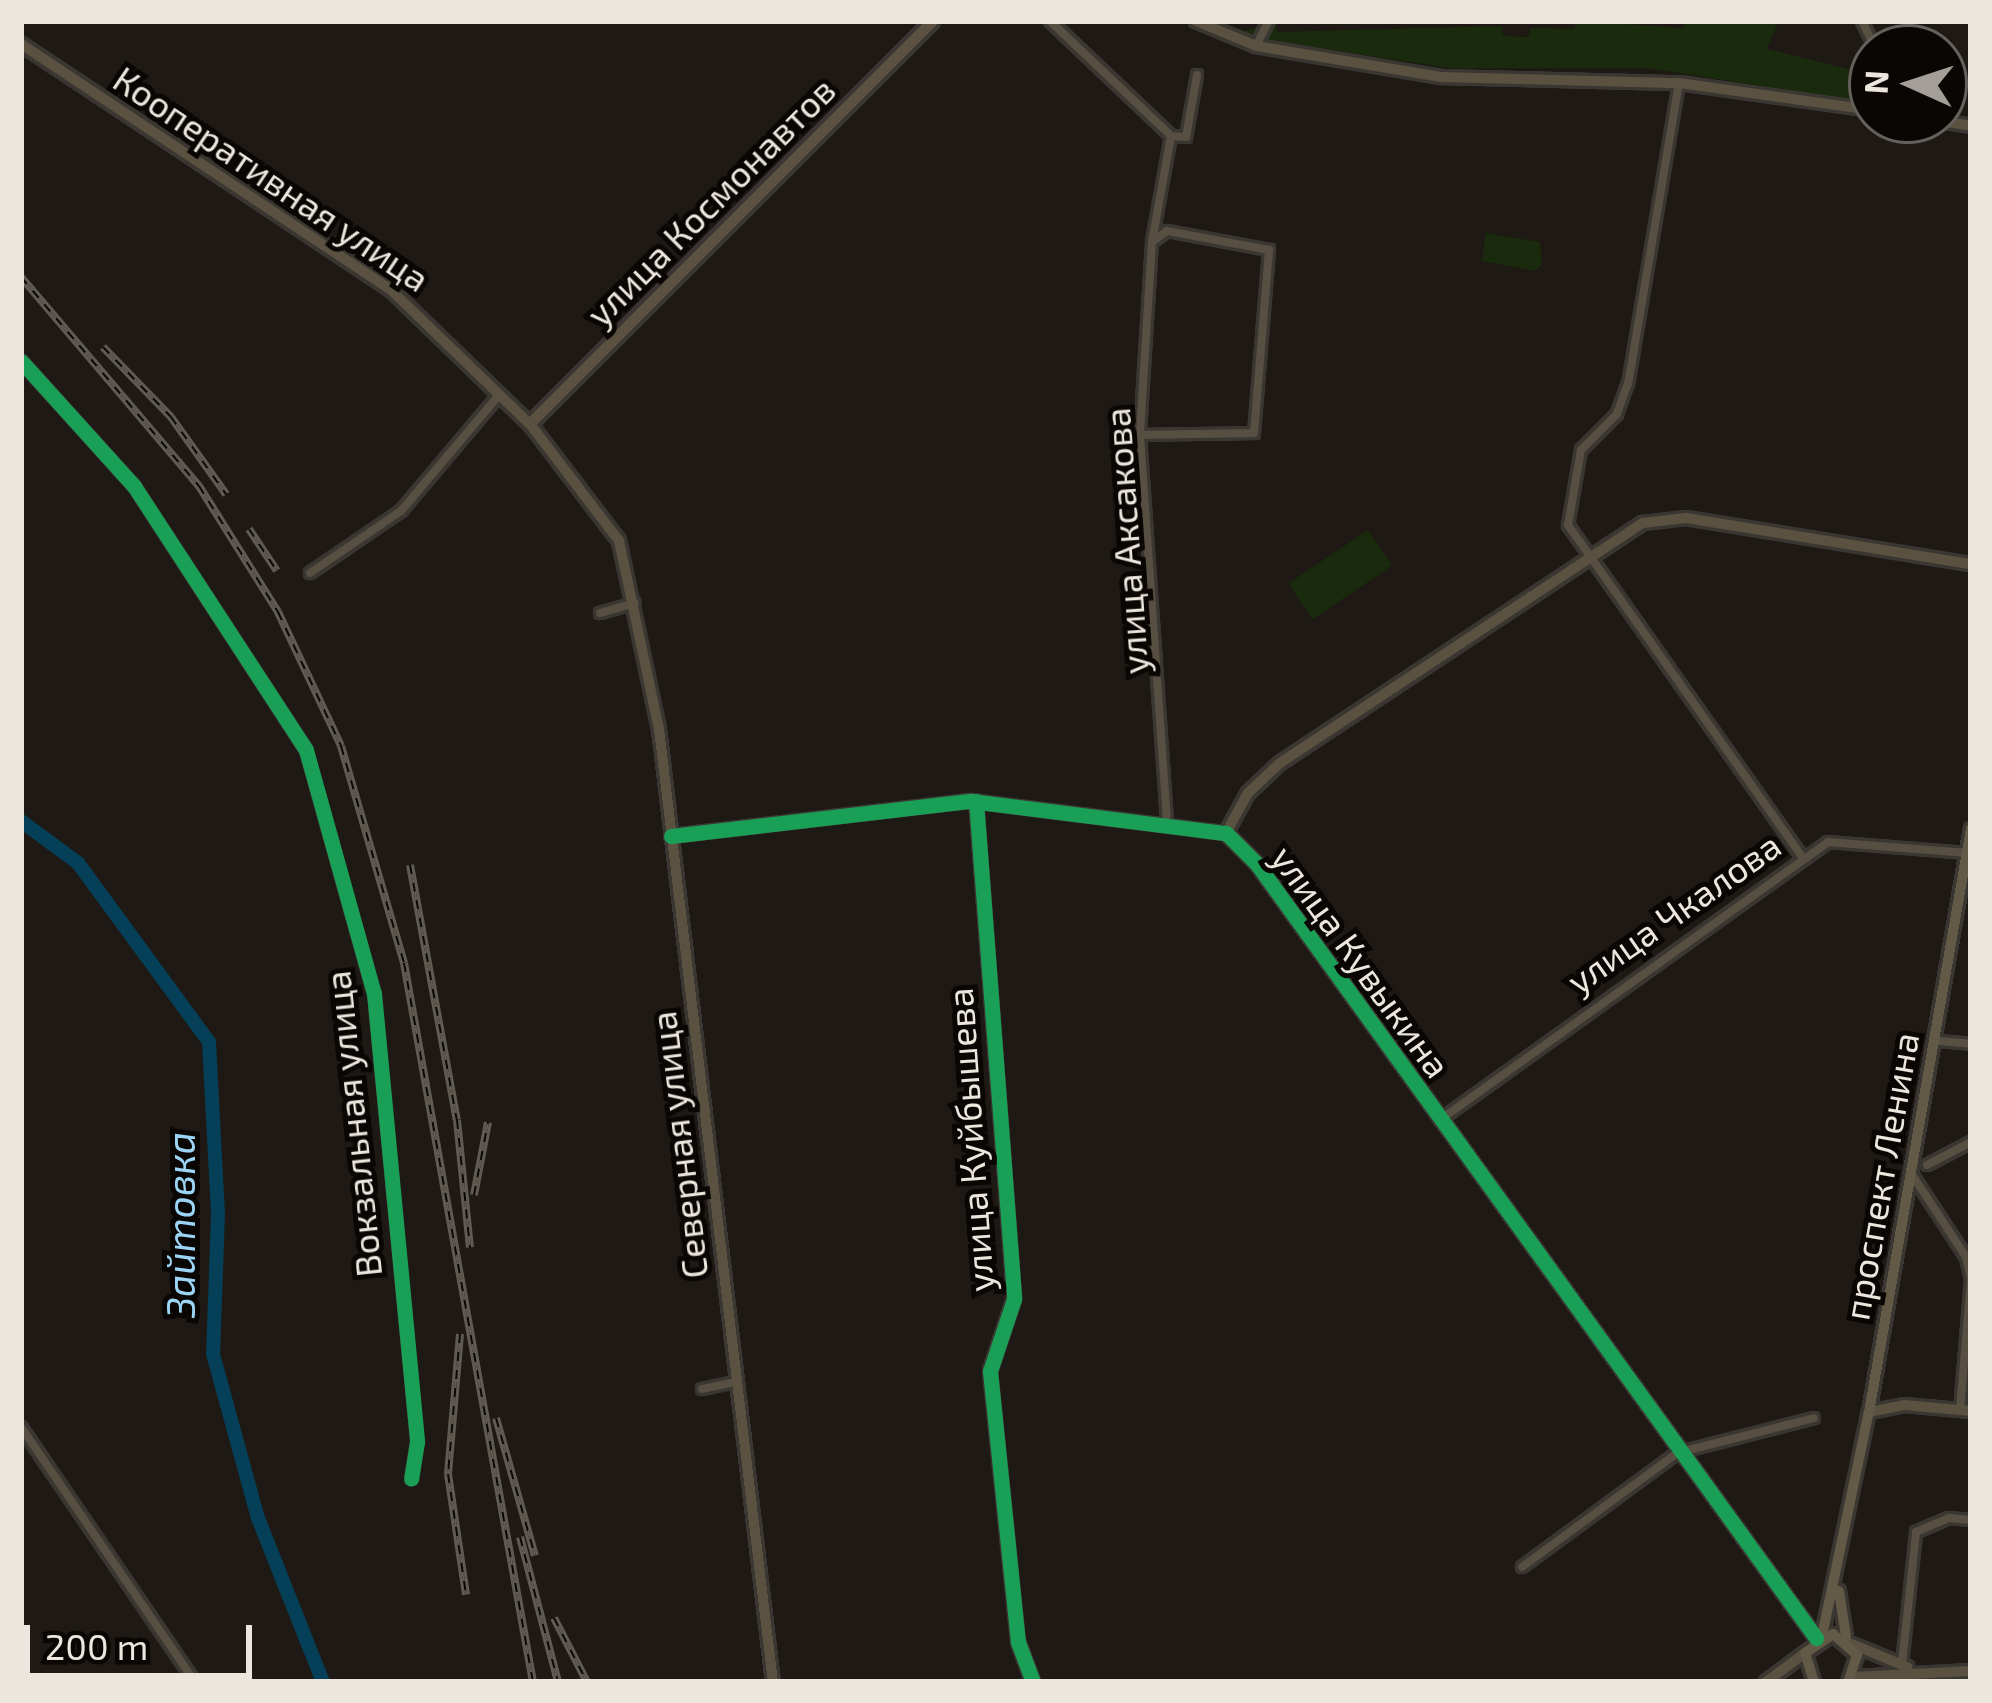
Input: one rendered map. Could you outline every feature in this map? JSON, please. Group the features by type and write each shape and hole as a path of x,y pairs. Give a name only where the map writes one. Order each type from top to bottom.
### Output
{"main road":[{"name":"проспект Ленина","path":"1851,1680 1850,1642 1839,1613 1846,1533 1971,829"},
{"name":"проспект Ленина","path":"1813,1643 1846,1533"},
{"path":"1814,1682 1813,1643 1850,1642"}],"street":[{"name":"улица Космонавтов","path":"530,424 933,21"},
{"path":"1050,21 1171,136"},
{"path":"1196,21 1256,46 1473,80 1679,83 1848,107"},
{"path":"1256,46 1269,21"},
{"name":"Кооперативная улица","path":"21,44 391,290 530,424"},
{"name":"улица Аксакова","path":"1168,823 1140,435 1152,242 1171,136 1186,137 1197,75"},
{"path":"1679,83 1628,383 1617,414 1581,450 1573,473 1568,525 1802,857"},
{"path":"1140,435 1254,433 1269,250 1167,231 1152,242"},
{"name":"Вокзальная улица","path":"21,361 134,486 306,750 374,993 417,1442 412,1479"},
{"path":"310,573 387,522 500,393"},
{"name":"Северная улица","path":"530,424 604,513 637,603 671,836 773,1682"},
{"path":"1226,833 1248,793 1280,763 1591,552 1643,523 1686,518 1971,565"},
{"path":"600,614 637,603"},
{"name":"улица Кувыкина","path":"671,836 976,801 1226,833 1257,864 1813,1643"},
{"name":"улица Куйбышева","path":"976,801 1014,1299 990,1371 1018,1642 1033,1682"},
{"name":"улица Чкалова","path":"1439,1121 1802,857 1835,840 1969,854"},
{"path":"1939,1041 1971,1044"},
{"path":"1927,1165 1971,1142"},
{"path":"1869,1412 1904,1405 1966,1410 1971,1279 1966,1257 1911,1173"},
{"path":"702,1389 736,1382"},
{"path":"1522,1567 1677,1453 1814,1418"},
{"path":"21,1427 195,1682"},
{"path":"1902,1666 1916,1532 1949,1518 1971,1520"},
{"path":"1850,1642 1902,1666 1934,1672"},
{"path":"1766,1682 1813,1643"},
{"path":"1851,1680 1971,1671"}],"green space":[{"path":"1202,21 1245,31 1276,21 1277,32 1502,26 1503,36 1529,37 1530,28 1575,29 1575,21 1684,28 1685,21 1779,21 1767,49 1848,69 1848,99 1647,68 1450,68 1228,34"},
{"path":"1486,233 1540,242 1542,265 1535,271 1482,261"},
{"path":"1368,530 1392,566 1312,619 1288,584"}],"waterway":[{"name":"Зайтовка","path":"21,821 78,863 209,1042 218,1213 213,1354 258,1518 323,1682"}],"railway":[{"path":"21,277 199,486 278,612 341,746 404,963 533,1682"},
{"path":"103,347 171,417 226,494"},
{"path":"249,529 277,571"},
{"path":"410,865 457,1120 470,1247"},
{"path":"474,1195 488,1122"},
{"path":"460,1334 448,1474 466,1595"},
{"path":"496,1418 535,1556"},
{"path":"520,1537 558,1682"},
{"path":"554,1618 587,1682"}],"cycle path":[{"path":"21,361 134,486 306,750 374,993 417,1442 411,1479"},
{"path":"671,836 971,801 1226,833 1257,864 1816,1638"},
{"path":"976,801 1014,1299 990,1371 1018,1642 1033,1682"}]}
